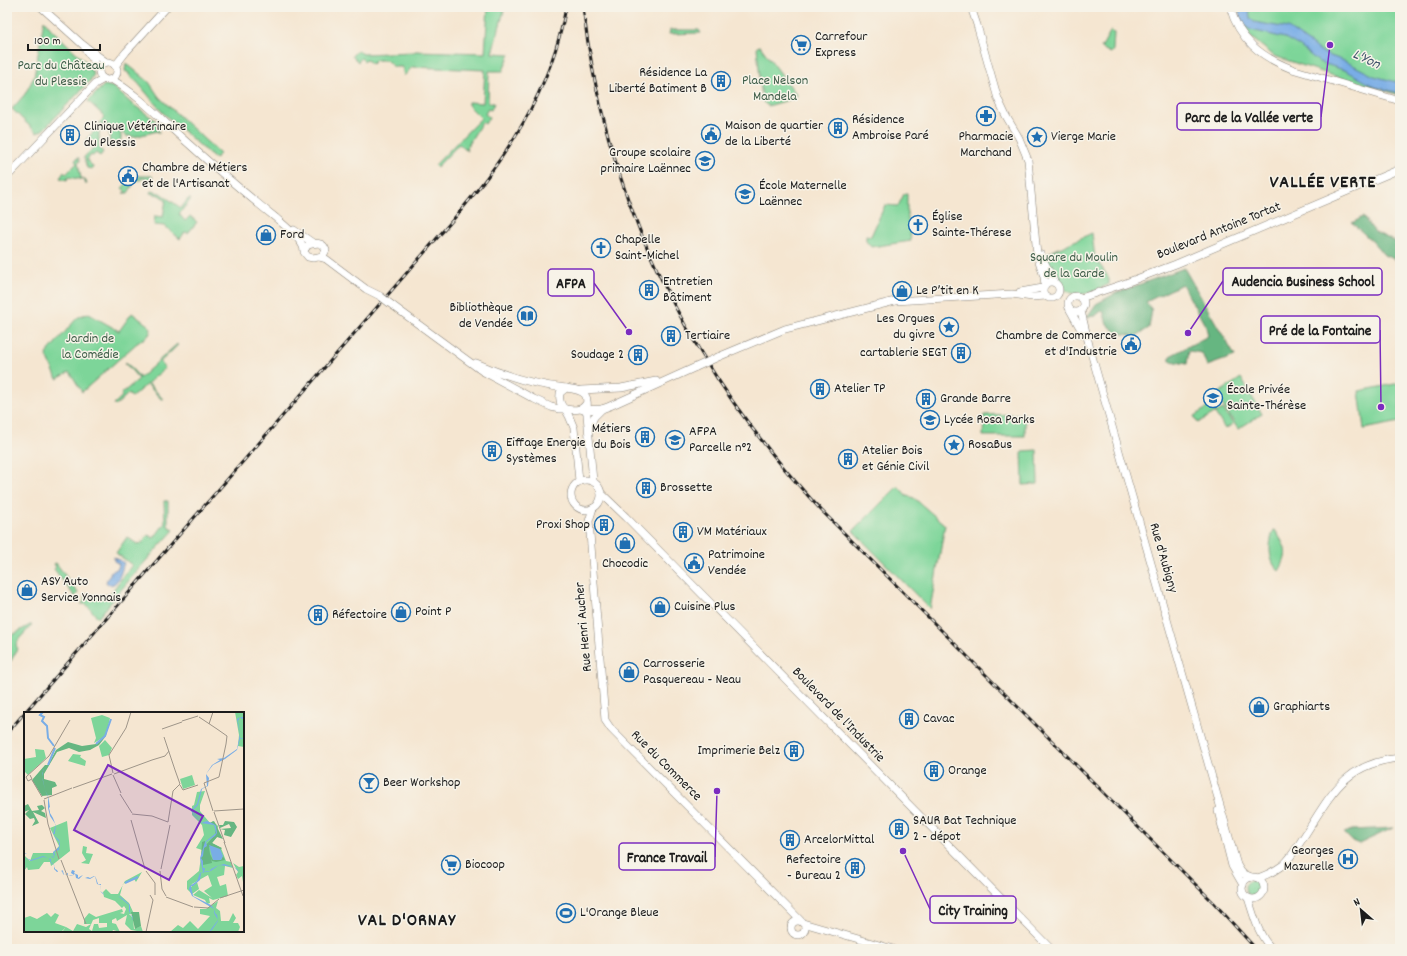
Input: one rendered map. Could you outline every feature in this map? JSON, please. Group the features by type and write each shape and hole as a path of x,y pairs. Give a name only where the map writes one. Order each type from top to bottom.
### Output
{"main road":[{"path":"40,7 82,44 112,66 129,89 215,168 282,223 299,239 305,249 304,252 308,257 319,257 326,259 366,289 380,296"},
{"path":"7,177 167,7"},
{"path":"970,7 977,24 998,99 1006,116 1020,138 1026,154 1038,259 1044,277 1043,293 1046,296"},
{"path":"1230,7 1234,19 1246,39 1264,56 1276,63 1400,101"},
{"path":"82,44 104,75 129,89"},
{"path":"104,75 102,64 112,66"},
{"name":"Boulevard Antoine Tortat","path":"1081,298 1184,260 1400,169"},
{"path":"282,223 313,243 322,244 332,259 429,333 482,371 527,396 559,409 602,409 756,340 785,329 819,320 895,301 1012,294 1044,286 1049,282 1056,283"},
{"path":"305,249 308,245 313,243"},
{"path":"1012,294 1032,297 1046,296 1050,298 1057,294 1072,297 1076,296 1081,298 1084,303 1082,308 1076,312 1057,294 1058,286 1037,246"},
{"path":"319,257 322,256 326,250"},
{"name":"Boulevard Antoine Tortat","path":"1082,308 1090,300 1106,293 1114,287"},
{"path":"1069,307 1069,300 1072,297"},
{"name":"Rue d'Aubigny","path":"1069,307 1084,334 1090,349"},
{"name":"Rue d'Aubigny","path":"1082,308 1090,349 1195,716 1210,774 1226,822 1237,865 1242,873 1255,878"},
{"path":"466,359 531,383 581,390 634,386 676,376"},
{"path":"566,388 560,393 559,398 574,428 579,481"},
{"path":"581,390 585,394 587,402 593,481"},
{"path":"578,410 584,408 587,402"},
{"path":"589,432 591,422 602,409"},
{"path":"595,506 601,497 597,484 588,480 579,481 574,486 571,494 573,503 581,509 589,509 607,503 614,504"},
{"name":"Boulevard de l'Industrie","path":"601,493 614,504 1048,947"},
{"name":"Rue Henri Aucher","path":"595,506 589,521 605,720 611,729"},
{"name":"Rue Henri Aucher","path":"581,509 589,521"},
{"name":"Rue du Commerce","path":"611,729 802,922"},
{"path":"1258,928 1256,908 1258,899 1264,892 1264,885 1267,878 1290,858 1329,798 1349,776 1359,769 1377,761 1400,758"},
{"name":"Rue d'Aubigny","path":"1210,774 1215,801 1232,866 1243,885"},
{"path":"1272,949 1267,944 1258,928 1248,898 1243,892 1243,885 1246,880 1273,872"},
{"path":"1255,878 1264,885"},
{"path":"1248,898 1258,899"},
{"name":"Rue du Commerce","path":"786,906 793,923"},
{"path":"820,928 809,929 797,934 793,932 791,928 793,923 796,921 802,922 893,949"},
{"path":"802,922 805,926 803,932"}],"green space":[{"path":"488,7 505,7 492,53 510,54 503,71 489,71 488,103 494,103 491,110 488,109 485,114 489,117 485,124 482,122 466,148 467,151 459,144 437,167 435,165 481,118 468,105 468,102 483,103 485,70 412,67 404,76 402,67 394,67 386,60 376,60 372,64 366,59 364,61 361,58 358,62 352,56 357,50 363,54 415,51 485,53"},
{"path":"1237,7 1400,7 1400,95 1331,75 1274,56 1247,34"},
{"name":"Parc du Château du Plessis","path":"44,20 52,30 85,61 94,74 90,81 44,129 37,133 12,109 25,94 34,77"},
{"path":"670,30 699,30 701,33 669,34"},
{"path":"1112,31 1114,33 1113,50 1111,53 1101,48"},
{"name":"Place Nelson Mandela","path":"760,46 797,95 795,98 768,106 762,101 757,47"},
{"path":"126,63 149,82 159,97 220,154 215,159 163,113 138,83 129,75 129,73 125,71"},
{"path":"105,85 113,87 131,103 155,120 158,123 159,133 157,131 134,137 126,136 119,130 111,128 106,124 98,124 105,117 88,101"},
{"path":"104,125 120,132 120,140 115,148 110,143 109,130 99,131 99,147 103,152 100,156 96,153 93,156 91,155 87,160 93,167 92,169 87,168 84,157 93,148 85,141 97,128"},
{"path":"79,158 80,161 78,163 81,178 85,179 87,184 85,184 85,180 68,177 67,180 60,178 64,172 66,174 77,163 75,161"},
{"path":"134,176 153,177 150,180 142,178 141,180 136,180 128,193 123,193 126,192 122,188"},
{"path":"151,191 160,193 181,208 188,199 191,199 179,214 185,221 190,216 197,222 188,233 185,232 180,239 165,226 154,225 155,216 163,217 166,200 159,195 150,193"},
{"path":"904,194 907,194 907,210 911,241 871,247 866,241 866,235 871,236 885,205 898,206"},
{"path":"1363,217 1375,232 1398,243 1400,246 1400,266 1396,260 1384,255 1373,242 1352,223"},
{"name":"Square du Moulin de la Garde","path":"1092,233 1095,258 1109,278 1109,284 1090,293 1075,294 1068,291 1058,282 1044,255"},
{"path":"1184,268 1235,356 1207,366 1202,353 1189,351 1187,364 1170,361 1170,356 1208,336 1206,327 1182,284 1146,302 1152,310 1149,328 1136,336 1117,333 1107,324 1103,310 1095,316 1087,317 1096,304 1116,293"},
{"name":"Jardin de la Comédie","path":"132,313 149,326 151,330 149,335 136,344 82,392 70,372 57,379 46,354 77,318 89,314 119,331"},
{"path":"177,344 178,345 160,362 165,368 148,383 163,399 162,400 147,384 132,397 128,394 115,406 114,404 122,396 121,394 139,379 125,363 126,362 140,378"},
{"path":"1241,378 1262,414 1238,429 1216,395"},
{"path":"1400,383 1400,422 1364,429 1359,391"},
{"path":"1212,405 1216,412 1198,423 1194,416"},
{"path":"1223,409 1233,424 1225,429 1215,413"},
{"path":"1025,414 1025,436 983,436 984,415"},
{"path":"1037,450 1038,484 1023,485 1022,451"},
{"path":"898,486 907,496 914,498 945,525 930,609 853,531"},
{"path":"164,501 168,501 168,526 174,530 135,573 98,618 86,604 81,604 84,601 85,594 102,596 110,594 132,565 116,553 127,537 137,544 142,543 148,535 154,538 165,523"},
{"path":"1274,530 1282,541 1285,550 1285,559 1279,571 1273,563 1270,552"},
{"path":"56,563 78,593 75,597 54,569 56,567 54,564"},
{"path":"32,625 19,639 16,646 18,648 11,661 7,658 7,638"},
{"path":"1393,828 1359,844 1352,841 1344,833 1352,830"},
{"path":"1253,880 1260,885 1261,888 1256,895 1253,896 1246,891 1245,888 1250,881"}],"water":[{"path":"1239,7 1249,7 1250,18 1254,22 1288,28 1325,54 1347,62 1374,76 1400,83 1400,93 1375,87 1347,71 1319,62 1299,46 1285,38 1251,30 1240,22"},
{"path":"114,557 124,563 116,582 110,584 106,583 107,579 110,573 118,568 119,564 114,561"}],"railway":[{"path":"25,712 471,198 508,148 538,96 559,38 566,7"},
{"path":"583,7 594,78 611,147 633,214 661,278 693,339 731,399 774,456 821,510 1214,903 1256,949"},
{"path":"7,733 24,713"}],"place":[{"name":"Carrefour Express","path":"801,45"},
{"name":"Parc de la Vallée verte","path":"1330,45"},
{"name":"Résidence La Liberté Batiment B","path":"721,81"},
{"name":"Pharmacie Marchand","path":"986,116"},
{"name":"Résidence Ambroise Paré","path":"838,128"},
{"name":"Maison de quartier de la Liberté","path":"711,134"},
{"name":"Clinique Vétérinaire du Plessis","path":"70,135"},
{"name":"Vierge Marie","path":"1037,137"},
{"name":"Groupe scolaire primaire Laënnec","path":"705,161"},
{"name":"Chambre de Métiers et de l'Artisanat","path":"128,176"},
{"name":"École Maternelle Laënnec","path":"745,194"},
{"name":"Église Sainte-Thérese","path":"918,225"},
{"name":"Ford","path":"266,235"},
{"name":"Chapelle Saint-Michel","path":"601,248"},
{"name":"Entretien Bâtiment","path":"649,290"},
{"name":"Le P’tit en K","path":"902,291"},
{"name":"Bibliothèque de Vendée","path":"527,316"},
{"name":"Les Orgues du givre","path":"949,327"},
{"name":"AFPA","path":"629,332"},
{"name":"Audencia Business School","path":"1188,333"},
{"name":"Tertiaire","path":"671,336"},
{"name":"Chambre de Commerce et d'Industrie","path":"1131,344"},
{"name":"cartablerie SEGT","path":"961,353"},
{"name":"Soudage 2","path":"638,355"},
{"name":"Atelier TP","path":"820,389"},
{"name":"École Privée Sainte-Thérèse","path":"1213,398"},
{"name":"Grande Barre","path":"926,399"},
{"name":"Pré de la Fontaine","path":"1381,407"},
{"name":"Lycée Rosa Parks","path":"930,420"},
{"name":"Métiers du Bois","path":"645,437"},
{"name":"AFPA Parcelle n°2","path":"675,440"},
{"name":"RosaBus","path":"954,445"},
{"name":"Eiffage Energie Systèmes","path":"492,451"},
{"name":"Atelier Bois et Génie Civil","path":"848,459"},
{"name":"Brossette","path":"646,488"},
{"name":"Proxi Shop","path":"604,525"},
{"name":"VM Matériaux","path":"683,532"},
{"name":"Chocodic","path":"625,543"},
{"name":"Patrimoine Vendée","path":"694,563"},
{"name":"ASY Auto Service Yonnais","path":"27,590"},
{"name":"Cuisine Plus","path":"660,607"},
{"name":"Point P","path":"401,612"},
{"name":"Réfectoire","path":"318,615"},
{"name":"Carrosserie Pasquereau - Neau","path":"629,672"},
{"name":"Graphiarts","path":"1259,707"},
{"name":"Cavac","path":"909,719"},
{"name":"Imprimerie Belz","path":"794,751"},
{"name":"Orange","path":"934,771"},
{"name":"Beer Workshop","path":"369,783"},
{"name":"France Travail","path":"717,791"},
{"name":"SAUR Bat Technique 2 - dépot","path":"899,829"},
{"name":"ArcelorMittal","path":"790,840"},
{"name":"City Training","path":"903,851"},
{"name":"Georges Mazurelle","path":"1348,859"},
{"name":"Biocoop","path":"451,865"},
{"name":"Refectoire - Bureau 2","path":"855,868"},
{"name":"L'Orange Bleue","path":"566,913"}],"district":[{"name":"VALLÉE VERTE","path":"1323,183"},
{"name":"VAL D'ORNAY","path":"407,921"}],"water label":[{"name":"L'Yon","path":"1366,60"}]}
